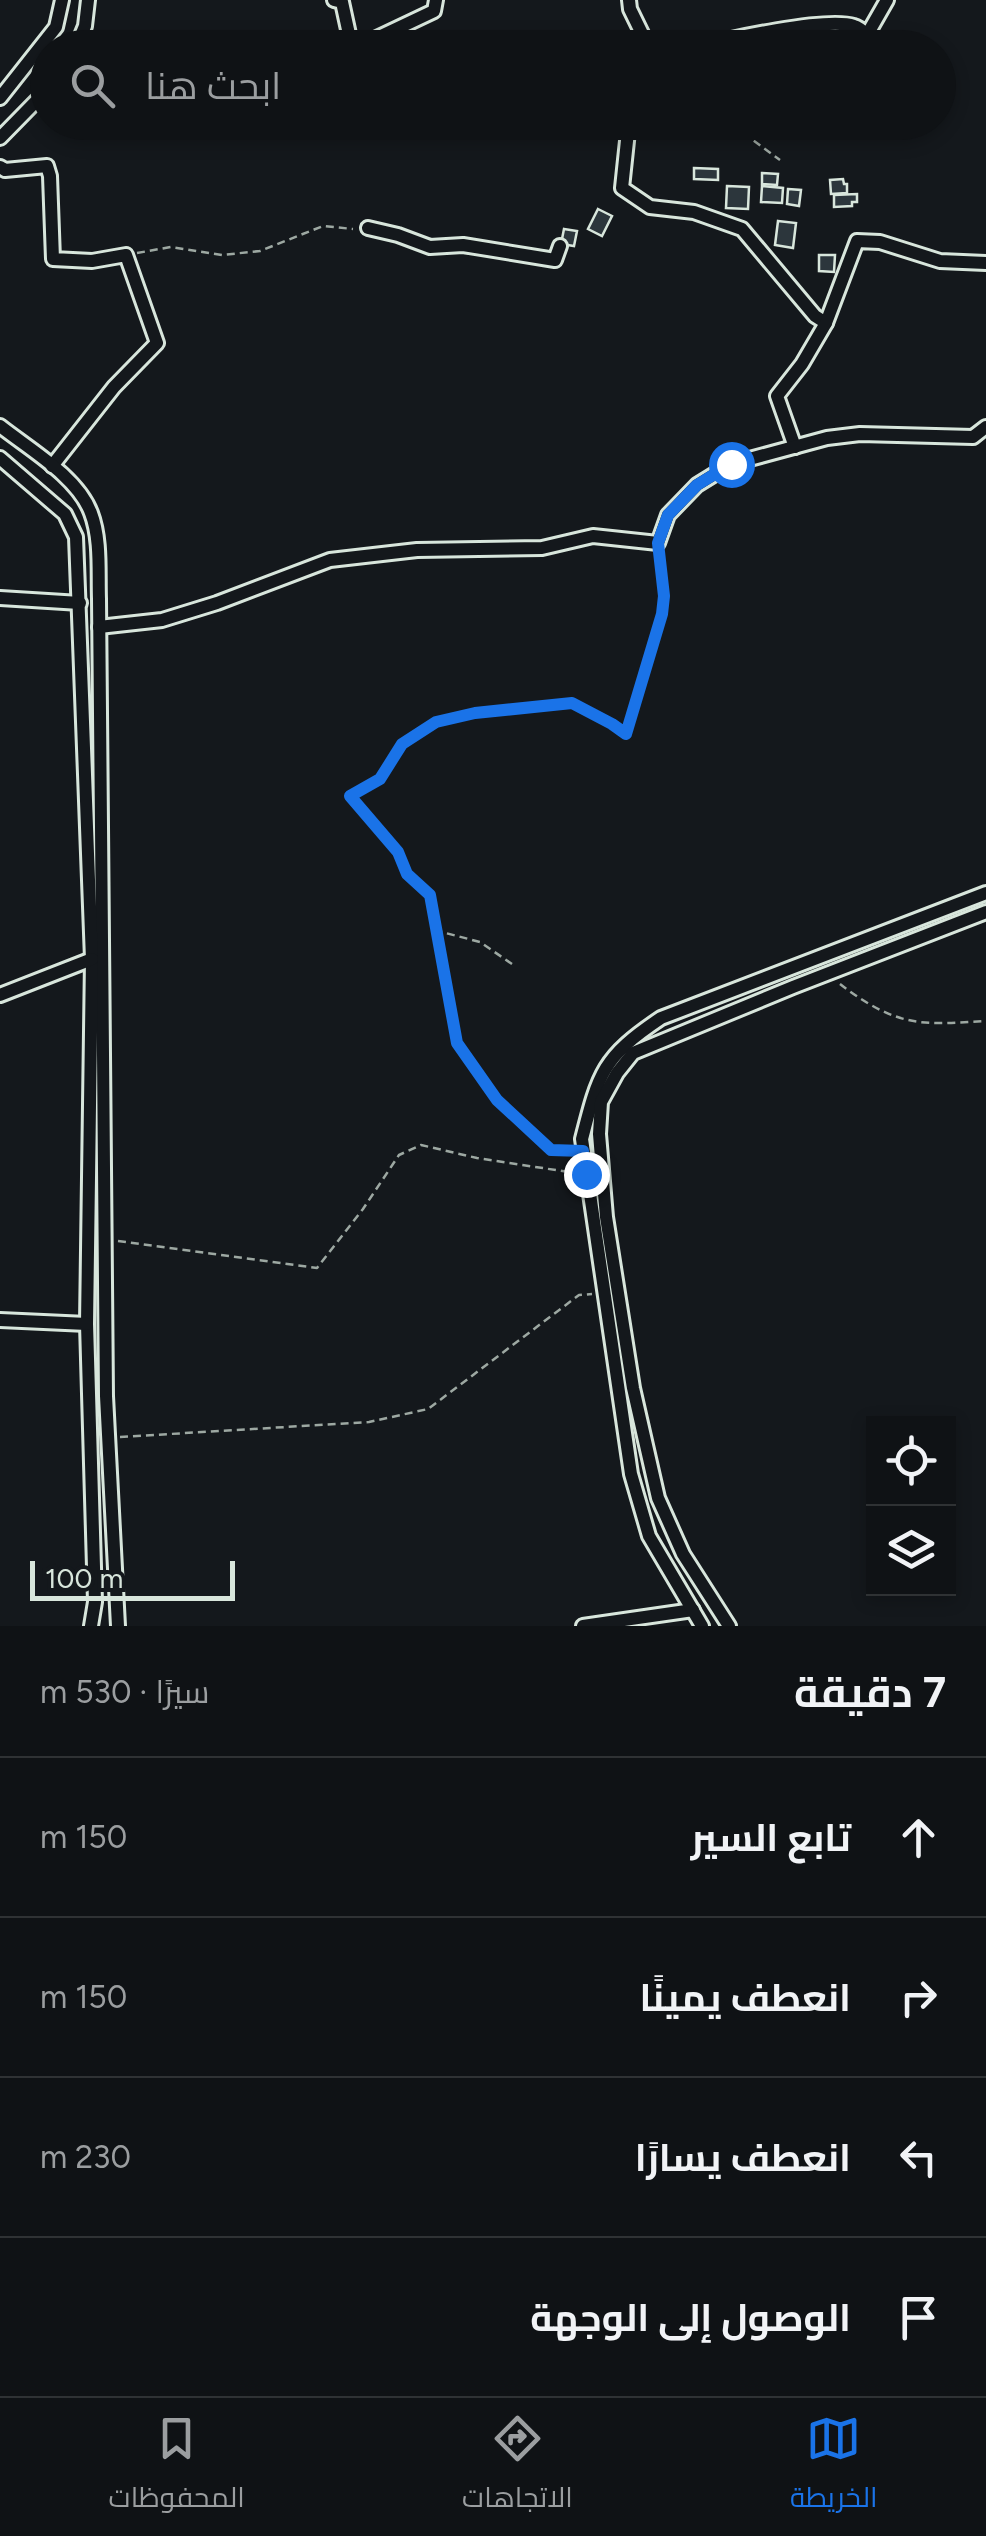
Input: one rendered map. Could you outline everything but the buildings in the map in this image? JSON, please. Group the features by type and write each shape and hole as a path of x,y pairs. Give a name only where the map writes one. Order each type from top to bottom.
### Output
{"street":[{"path":"54,30 62,0"},
{"path":"83,30 88,0"},
{"path":"334,0 342,2 349,30"},
{"path":"393,30 434,11 436,0"},
{"path":"629,0 640,30"},
{"path":"870,0 874,22"},
{"path":"869,30 886,0"},
{"path":"787,30 822,24 856,26 860,30"},
{"path":"0,98 30,60"},
{"path":"0,138 30,107"},
{"path":"627,140 622,188 650,206 694,212 742,230 815,316 826,323"},
{"path":"0,168 47,166 53,259 92,261 126,255 157,343 114,387 52,466"},
{"path":"368,228 430,247 462,245 556,260 560,246"},
{"path":"795,447 777,396 826,323 858,242 880,242 940,261 986,263"},
{"path":"0,426 80,491 96,532 108,1438 118,1626"},
{"path":"99,627 162,620 330,560 417,550 542,548 593,536 658,543 668,515 697,485 731,464 827,438 860,434 973,437 986,427"},
{"path":"0,458 66,514 76,537 92,958 87,1324 94,1602 91,1626"},
{"path":"0,598 80,603"},
{"path":"702,1626 649,1536 631,1474 583,1151 582,1138 595,1089 608,1062 630,1039 661,1018 986,893"},
{"path":"729,1626 683,1554 658,1498 633,1388 606,1218 599,1134 601,1102 634,1053 986,912"},
{"path":"0,995 92,958"},
{"path":"0,1320 87,1324"},
{"path":"583,1626 693,1610"}],"path":[{"path":"753,140 780,160"},
{"path":"126,255 171,247 222,254 260,251 324,226 368,228"},
{"path":"583,1151 551,1150 497,1100 457,1043 430,895 407,874 398,852 350,796 380,779 402,744 436,722 462,716 572,703 626,734 662,614 666,579 658,543"},
{"path":"438,931 480,942 512,964"},
{"path":"826,974 862,1000 904,1019 986,1022"},
{"path":"105,1242 317,1268 399,1155 421,1145 477,1158 586,1174"},
{"path":"108,1438 369,1422 428,1409 579,1295 603,1294"}],"route":[{"path":"586,1174 583,1151 551,1150 497,1100 457,1043 430,895 407,874 398,852 350,796 380,779 402,744 436,722 475,713 572,703 626,734 662,614 664,596 658,543 668,515 697,485 731,464"}]}
